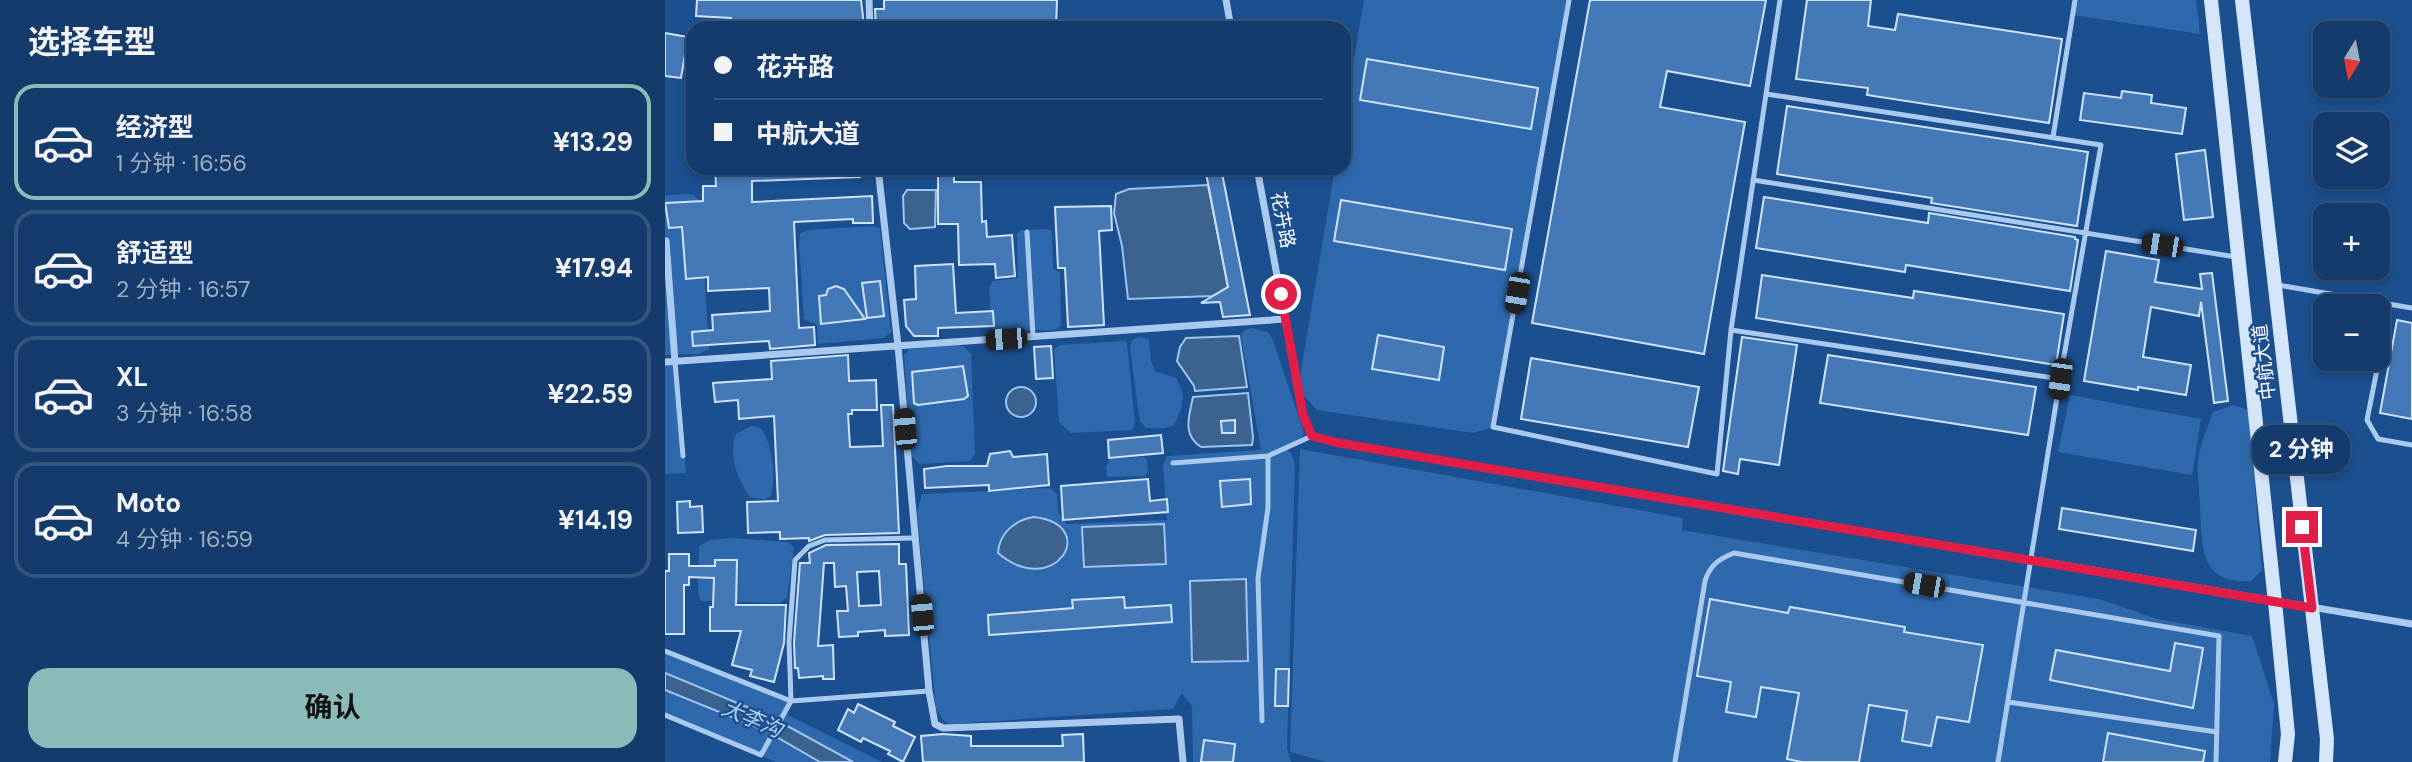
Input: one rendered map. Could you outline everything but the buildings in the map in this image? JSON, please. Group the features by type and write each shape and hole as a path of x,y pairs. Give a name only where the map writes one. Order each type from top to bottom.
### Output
{"main road":[{"name":"中航大道","path":"2211,0 2288,734 2285,762"},
{"name":"中航大道","path":"2242,0 2327,739 2326,762"}],"street":[{"path":"869,0 870,21"},
{"path":"1226,0 1230,21"},
{"path":"880,175 929,691 935,724 943,729 1179,719 1183,762"},
{"name":"花卉路","path":"1258,175 1303,415 1312,436"},
{"path":"666,241 675,362"},
{"path":"665,362 1285,319"},
{"path":"1312,436 1339,443 2412,624"}],"lane":[{"path":"1569,0 1493,427 1717,474 1731,330 1780,0"},
{"path":"2053,137 2075,0"},
{"path":"1766,94 2101,145 1998,762"},
{"path":"1753,180 2239,258"},
{"path":"1027,232 1034,337"},
{"path":"2275,285 2329,294"},
{"path":"2390,304 2412,308"},
{"path":"1731,330 2060,379"},
{"path":"675,362 683,456"},
{"path":"2377,371 2367,420 2378,439 2412,445"},
{"path":"1174,463 1268,456 1312,436"},
{"path":"1262,721 1258,578 1268,508 1268,456"},
{"path":"665,715 761,755 791,701 789,642 795,560 809,546 825,540 915,538"},
{"path":"1675,762 1705,580 1709,569 1734,553 2218,636 2216,762"},
{"path":"665,651 791,701 929,691"},
{"path":"2008,702 2217,732"}],"shaded area":[{"path":"1364,0 1569,0 1493,427 1473,433 1317,410 1298,389 1334,175 1351,175 1351,76"},
{"path":"2075,0 2196,0 2200,34 2073,15"},
{"path":"665,195 694,195 700,202 709,349 699,354 665,355"},
{"path":"873,226 880,228 891,332 884,338 818,344 817,325 804,319 800,233 808,230"},
{"path":"1021,230 1052,231 1053,268 1060,273 1061,325 1055,330 992,331 989,287 993,281 1018,278 1017,234"},
{"path":"1251,328 1268,332 1273,340 1304,433 1300,441 1286,448 1295,464 1287,748 1291,762 1193,762 1192,706 1182,693 1173,709 949,724 942,719 936,708 917,512 922,494 1047,488 1057,494 1058,512 1066,524 1167,520 1163,466 1167,456 1261,450 1241,335 1243,331"},
{"path":"1139,337 1149,339 1155,371 1176,378 1182,391 1183,402 1174,425 1146,428 1140,421 1130,349 1132,340"},
{"path":"1125,341 1135,423 1132,430 1071,433 1059,422 1054,350 1059,345"},
{"path":"963,346 971,354 975,453 970,461 919,464 911,455 904,355 910,349"},
{"path":"665,362 675,362 686,473 665,474"},
{"path":"2070,395 2201,419 2192,475 2058,452"},
{"path":"2234,405 2248,410 2262,570 2251,581 2221,576 2212,569 2206,559 2201,533 2198,471 2200,448 2213,412"},
{"path":"751,426 761,428 771,452 771,496 765,500 750,497 741,483 733,458 736,434"},
{"path":"1300,449 1683,518 1682,530 2099,599 2157,619 2252,636 2274,704 2270,762 1326,762 1290,752"},
{"path":"1110,459 1147,459 1148,472 1145,476 1107,477 1106,467"},
{"path":"730,538 789,542 794,548 787,598 780,603 701,601 698,594 699,546 710,540"},
{"path":"665,652 791,701 784,713 882,762 776,762 665,715"}],"water":[{"path":"1208,185 1228,287 1213,296 1128,299 1122,246 1114,213 1116,194 1129,189"},
{"path":"907,190 936,190 935,227 910,229 904,223 903,196"},
{"path":"1239,336 1247,387 1195,391 1177,361 1180,347 1186,338"},
{"path":"1021,387 1027,388 1035,396 1035,408 1027,416 1021,417 1015,416 1007,408 1006,402 1007,396 1015,388"},
{"path":"1248,393 1252,445 1201,447 1195,442 1188,425 1193,397"},
{"path":"1034,517 1054,523 1065,533 1067,545 1063,556 1052,565 1037,569 1018,566 998,553 1001,539 1009,529"},
{"path":"1164,524 1166,564 1084,567 1082,527"},
{"path":"1246,579 1248,661 1192,662 1190,581"},
{"name":"大李沟","path":"665,673 771,717 853,762 820,762 766,731 665,690"}],"route":[{"path":"1281,294 1303,415 1312,436 1339,443 2312,608 2302,527"}]}
